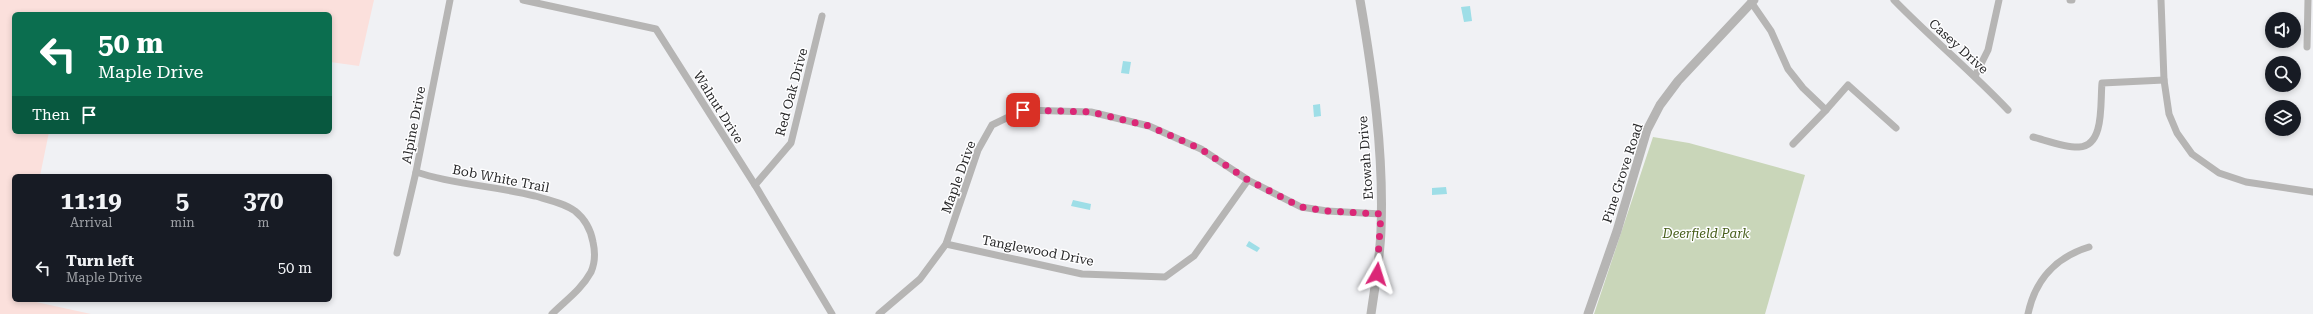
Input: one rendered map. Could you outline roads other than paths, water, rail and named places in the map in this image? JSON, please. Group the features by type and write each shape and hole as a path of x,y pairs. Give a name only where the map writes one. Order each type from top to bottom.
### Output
{"street":[{"name":"Alpine Drive","path":"397,253 416,172 450,0"},
{"name":"Walnut Drive","path":"523,0 656,29 755,185 832,314"},
{"name":"Etowah Drive","path":"1360,0 1373,91 1381,214 1379,259 1371,314"},
{"name":"Casey Drive","path":"1894,0 1918,26 1975,76 2008,110"},
{"path":"1900,7 1905,0"},
{"path":"1975,76 1988,50 1999,0"},
{"path":"2161,0 2164,80 2169,114 2177,133 2192,154 2219,173 2246,182 2313,192"},
{"path":"2307,47 2308,0"},
{"path":"1752,1 1771,31 1788,69 1803,88 1826,110"},
{"name":"Pine Grove Road","path":"1588,314 1617,231 1647,130 1660,105 1678,80 1752,1"},
{"name":"Red Oak Drive","path":"755,185 791,143 822,16"},
{"path":"2033,137 2079,147 2091,143 2098,132 2102,83 2164,80"},
{"path":"1794,144 1848,85 1896,128"},
{"name":"Maple Drive","path":"879,314 920,279 946,244 978,150 992,125 1023,110 1091,112 1149,126 1201,149 1248,180 1285,200 1309,209 1381,214"},
{"name":"Bob White Trail","path":"416,172 434,178 515,191 557,202 574,211 581,217 592,234 595,252 592,271 575,294 552,314"},
{"name":"Tanglewood Drive","path":"946,244 1082,274 1165,277 1194,256 1248,180"},
{"path":"2028,314 2030,301 2039,282 2052,267 2073,252 2089,246"}],"water":[{"path":"1470,6 1472,21 1464,22 1461,7"},
{"path":"1123,61 1131,62 1129,74 1121,73"},
{"path":"1320,104 1321,116 1314,117 1313,105"},
{"path":"1446,187 1447,194 1432,195 1432,188"},
{"path":"1073,200 1091,204 1090,210 1071,206"},
{"path":"1249,241 1260,248 1257,252 1246,246"}],"park label":[{"name":"Deerfield Park","path":"1706,233"}]}
